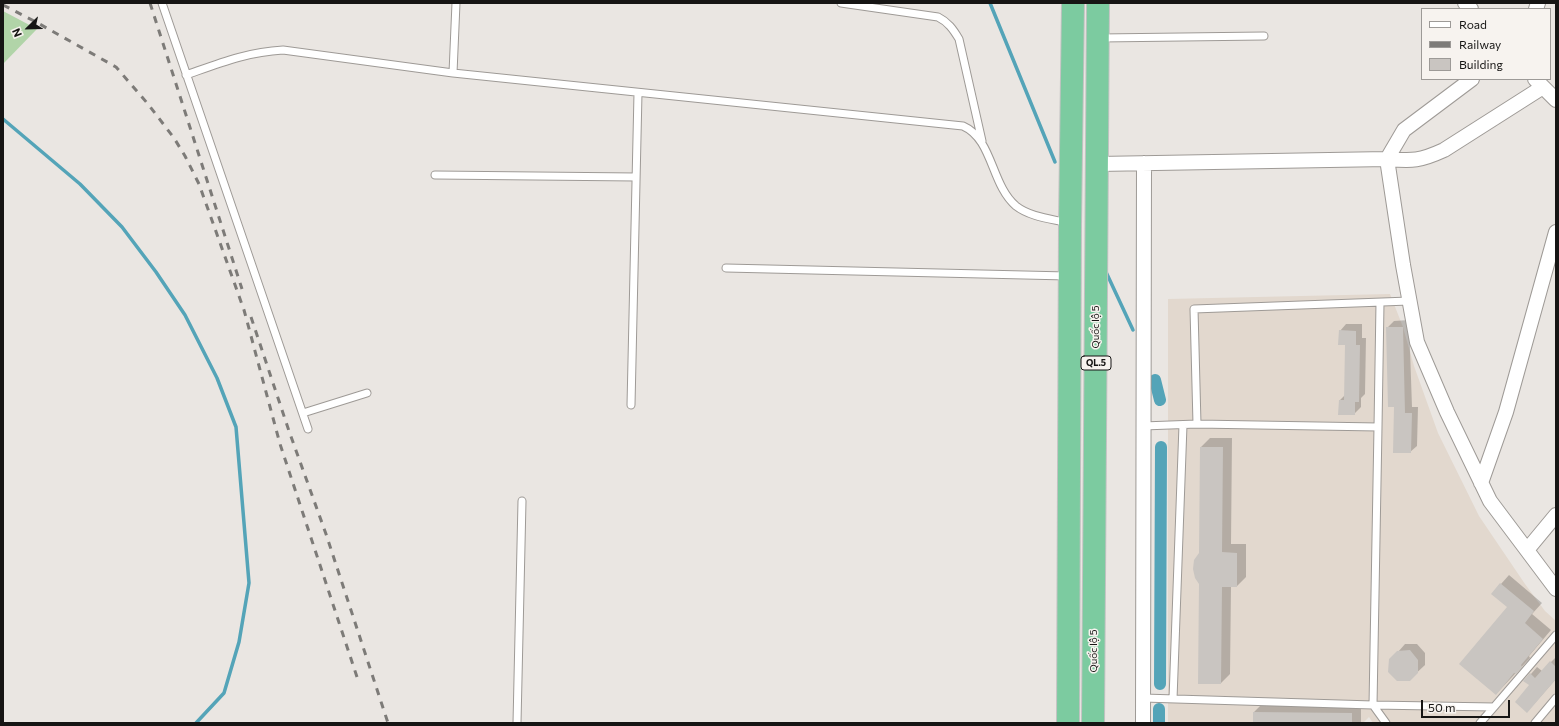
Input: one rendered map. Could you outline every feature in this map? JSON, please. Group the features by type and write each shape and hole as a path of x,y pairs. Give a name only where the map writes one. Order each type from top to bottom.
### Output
{"highway":[{"name":"QL.5","path":"1068,723 1072,3"},
{"name":"Quốc lộ 5","path":"1093,723 1098,3"}],"street":[{"path":"1471,80 1404,130 1387,159 1409,301 1417,342 1447,412 1490,501 1556,589"},
{"path":"1098,164 1387,159 1412,161 1438,153 1539,83 1556,100"},
{"path":"1143,723 1144,163"},
{"path":"1481,483 1506,412 1556,233"},
{"path":"1527,550 1556,515"}],"lane":[{"path":"162,3 308,429"},
{"path":"453,73 456,3"},
{"path":"841,3 938,17 946,21 953,28 959,39 983,145 1002,188 1016,206 1027,212 1070,224"},
{"path":"1098,38 1264,36"},
{"path":"186,75 243,55 262,51 283,50 453,73 963,126 970,130 983,145"},
{"path":"631,406 638,93"},
{"path":"435,175 636,177"},
{"path":"726,268 1070,276"},
{"path":"1198,424 1194,309 1409,301"},
{"path":"1380,303 1373,705 1386,723"},
{"path":"303,413 367,393"},
{"path":"1143,426 1198,424 1378,427"},
{"path":"1173,699 1183,425"},
{"path":"517,723 522,501"},
{"path":"1480,723 1556,635"},
{"path":"1143,698 1494,707"},
{"path":"1535,723 1556,698"}],"shaded area":[{"path":"1390,294 1403,327 1414,366 1438,433 1479,516 1525,584 1545,611 1556,621 1556,723 1373,723 1369,717 1363,723 1168,723 1168,299"}],"green space":[{"path":"3,11 37,29 3,64"}],"building":[{"path":"1386,327 1403,327 1405,413 1412,413 1411,453 1393,453 1394,407 1388,407"},
{"path":"1339,330 1356,331 1356,345 1360,345 1359,402 1355,402 1355,415 1338,415 1339,400 1344,400 1345,345 1338,345"},
{"path":"1200,447 1223,447 1222,552 1237,553 1237,587 1222,587 1221,684 1198,684 1199,584 1195,578 1193,569 1194,560 1199,553"},
{"path":"1500,583 1534,611 1525,623 1543,639 1521,665 1522,667 1516,674 1514,673 1496,695 1459,664 1507,607 1491,594"},
{"path":"1410,650 1418,660 1418,673 1410,681 1397,681 1388,672 1389,659 1397,651"},
{"path":"1550,661 1556,667 1556,679 1527,713 1515,702 1529,685 1523,681 1530,673 1535,678"},
{"path":"1253,712 1352,713 1352,723 1253,723"}],"waterway":[{"path":"990,3 1055,162"},
{"path":"3,119 80,184 122,227 156,272 185,315 217,378 236,427 249,583 239,642 224,693 196,723"},
{"path":"1106,272 1133,330"},
{"path":"1155,380 1160,400"},
{"path":"1160,684 1161,447"},
{"path":"1159,709 1159,723"}],"railway":[{"path":"150,3 242,289"},
{"path":"3,5 116,67 148,104 174,138 185,156 199,184 244,310 280,444 357,677"},
{"path":"251,317 289,431 326,534 388,723"}]}
